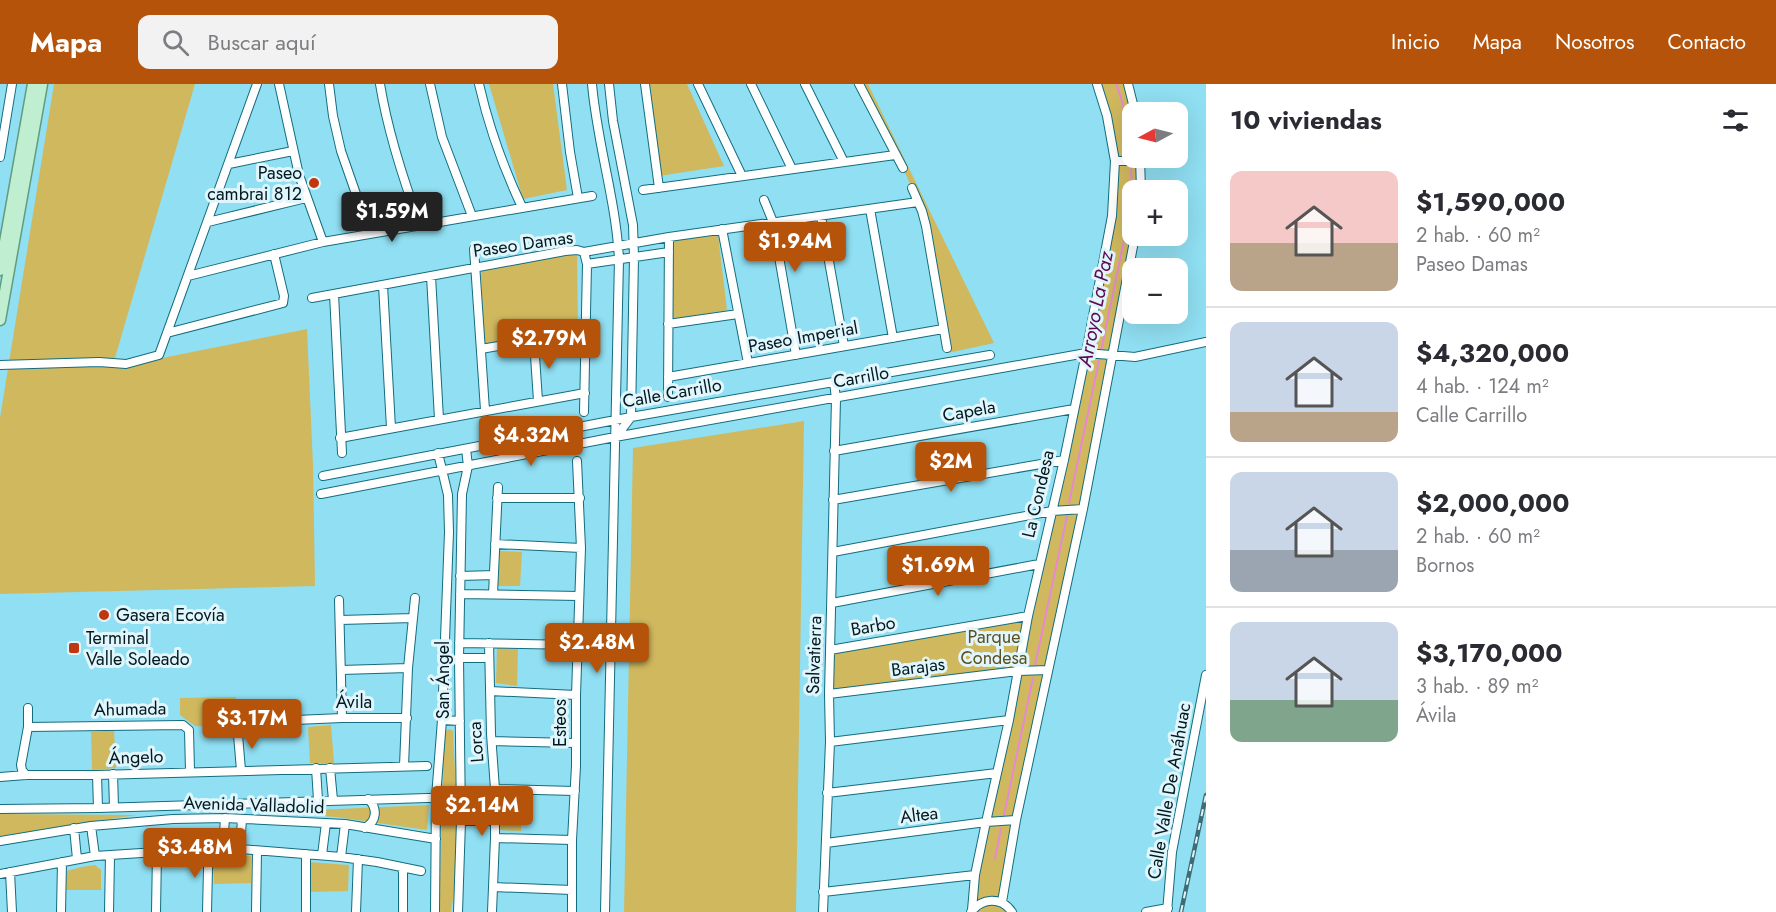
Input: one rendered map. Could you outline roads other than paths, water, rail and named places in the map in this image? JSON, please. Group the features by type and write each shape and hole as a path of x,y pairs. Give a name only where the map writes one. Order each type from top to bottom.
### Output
{"main road":[{"path":"0,270 33,84"},
{"path":"0,320 42,84"}],"street":[{"path":"0,157 12,84"},
{"path":"0,365 99,362 126,364 156,357 160,352 257,84"},
{"path":"279,84 306,198 322,242"},
{"path":"329,84 341,152 370,234"},
{"path":"380,84 391,140 420,225"},
{"path":"430,84 442,137 471,216"},
{"path":"479,84 495,146 522,207"},
{"path":"562,84 578,198"},
{"path":"592,84 596,124 616,220 619,259 605,912"},
{"path":"609,84 631,206 634,243 632,417 615,437"},
{"path":"645,84 659,188"},
{"path":"698,84 742,176"},
{"path":"751,84 792,169"},
{"path":"805,84 844,162"},
{"path":"859,84 903,168"},
{"name":"La Condesa","path":"971,911 975,875 1009,720 1028,616 1088,352 1112,216 1117,161 1097,84"},
{"path":"1128,84 1132,102"},
{"path":"229,164 293,150"},
{"path":"643,190 895,155"},
{"path":"1117,161 1122,161"},
{"path":"912,188 926,226 947,348"},
{"path":"188,276 322,242 592,196"},
{"path":"208,222 306,198"},
{"path":"764,200 773,222 796,355"},
{"name":"Paseo Damas","path":"312,298 565,251 584,252 722,229 918,202"},
{"path":"870,209 893,338"},
{"path":"821,216 844,346"},
{"path":"722,229 748,363"},
{"path":"668,398 669,237"},
{"path":"1002,902 1016,820 1083,509 1110,355 1133,246"},
{"path":"474,249 484,410"},
{"path":"584,252 587,264 584,412"},
{"name":"Paseo Damas","path":"587,264 669,252"},
{"path":"167,333 283,303 284,296 274,254"},
{"path":"431,276 439,419"},
{"path":"383,285 391,428"},
{"path":"334,294 342,453"},
{"path":"668,324 738,314"},
{"name":"Paseo Imperial","path":"668,377 943,329"},
{"path":"481,349 586,331"},
{"path":"534,341 538,401"},
{"name":"Carrillo","path":"615,437 1088,352 1135,357 1206,342"},
{"name":"Calle Carrillo","path":"323,476 615,420 990,355"},
{"path":"834,382 836,399"},
{"path":"340,438 585,393"},
{"name":"Salvatierra","path":"824,912 830,742 829,694 836,399"},
{"name":"Capela","path":"834,452 1074,409"},
{"name":"Calle Carrillo","path":"321,494 615,437"},
{"name":"San Ángel","path":"458,912 461,821 460,576 462,494 468,466 466,448"},
{"name":"San Ángel","path":"435,912 436,797 442,720 449,532 448,495 438,453"},
{"path":"833,500 1064,460"},
{"name":"Esteos","path":"572,912 581,548 577,461"},
{"path":"493,594 498,487"},
{"path":"497,498 580,498"},
{"path":"833,552 1052,511 1083,509"},
{"path":"449,532 461,532"},
{"path":"495,544 581,548"},
{"path":"832,603 1039,564"},
{"path":"460,576 494,575"},
{"path":"460,594 579,596"},
{"path":"404,766 408,668 415,598"},
{"path":"339,600 342,718"},
{"name":"Barbo","path":"830,650 1028,616"},
{"path":"340,620 413,618"},
{"path":"459,643 578,645"},
{"name":"Lorca","path":"489,643 495,789 492,912"},
{"path":"459,658 489,658"},
{"path":"341,670 408,668"},
{"name":"Barajas","path":"829,694 1018,671 1047,670"},
{"name":"Calle Valle De Anáhuac","path":"1167,910 1171,858 1206,675"},
{"path":"490,691 576,695"},
{"path":"26,775 21,765 28,727 28,708"},
{"name":"Ávila","path":"241,770 238,735 241,725 252,721 406,718"},
{"path":"442,720 460,721"},
{"path":"830,742 1009,720"},
{"name":"Ahumada","path":"28,727 183,725 189,730 190,771"},
{"path":"492,741 576,743"},
{"name":"Ángelo","path":"0,777 426,766"},
{"path":"316,768 318,800"},
{"path":"330,768 333,800"},
{"path":"827,793 997,773"},
{"path":"113,774 114,807"},
{"path":"97,775 98,807"},
{"path":"495,789 575,791"},
{"name":"Avenida Valladolid","path":"0,808 114,807 436,797 494,805"},
{"path":"365,828 372,822 375,814 374,806 368,799"},
{"path":"0,874 95,856 157,852 212,852 223,848 225,818"},
{"name":"Avenida Valladolid","path":"0,841 91,826 153,820 225,818 345,824 436,839"},
{"path":"242,819 240,849 358,859 421,871"},
{"name":"Altea","path":"826,843 1016,820"},
{"path":"461,821 494,821"},
{"path":"322,855 326,823"},
{"path":"341,857 345,824"},
{"path":"91,826 95,856"},
{"path":"74,828 77,859"},
{"path":"495,838 572,840"},
{"path":"256,850 256,912"},
{"path":"156,912 157,852"},
{"path":"207,912 208,868 212,852"},
{"path":"306,854 306,912"},
{"path":"109,912 110,856"},
{"path":"356,912 358,859"},
{"path":"61,912 62,862"},
{"path":"402,867 403,912"},
{"path":"10,872 12,912"},
{"path":"824,892 975,875"},
{"path":"493,887 572,890"},
{"path":"971,911 985,901 994,900 1002,902 1012,912"},
{"path":"1146,912 1167,910"}],"waterway":[{"name":"Arroyo La Paz","path":"1116,84 1122,104"},
{"name":"Arroyo La Paz","path":"1101,351 1128,221 1132,193 1131,168"},
{"name":"Arroyo La Paz","path":"1069,503 1100,356"},
{"name":"Arroyo La Paz","path":"1035,665 1067,516"},
{"name":"Arroyo La Paz","path":"1004,815 1033,678"},
{"name":"Arroyo La Paz","path":"995,859 1001,828"}],"railway":[{"path":"1181,912 1206,795"}],"place":[{"name":"Paseo cambrai 812","path":"314,183"},
{"name":"Gasera Ecovía","path":"104,615"},
{"name":"Terminal Valle Soleado","path":"74,648"}],"park label":[{"name":"Parque Condesa","path":"994,647"}]}
